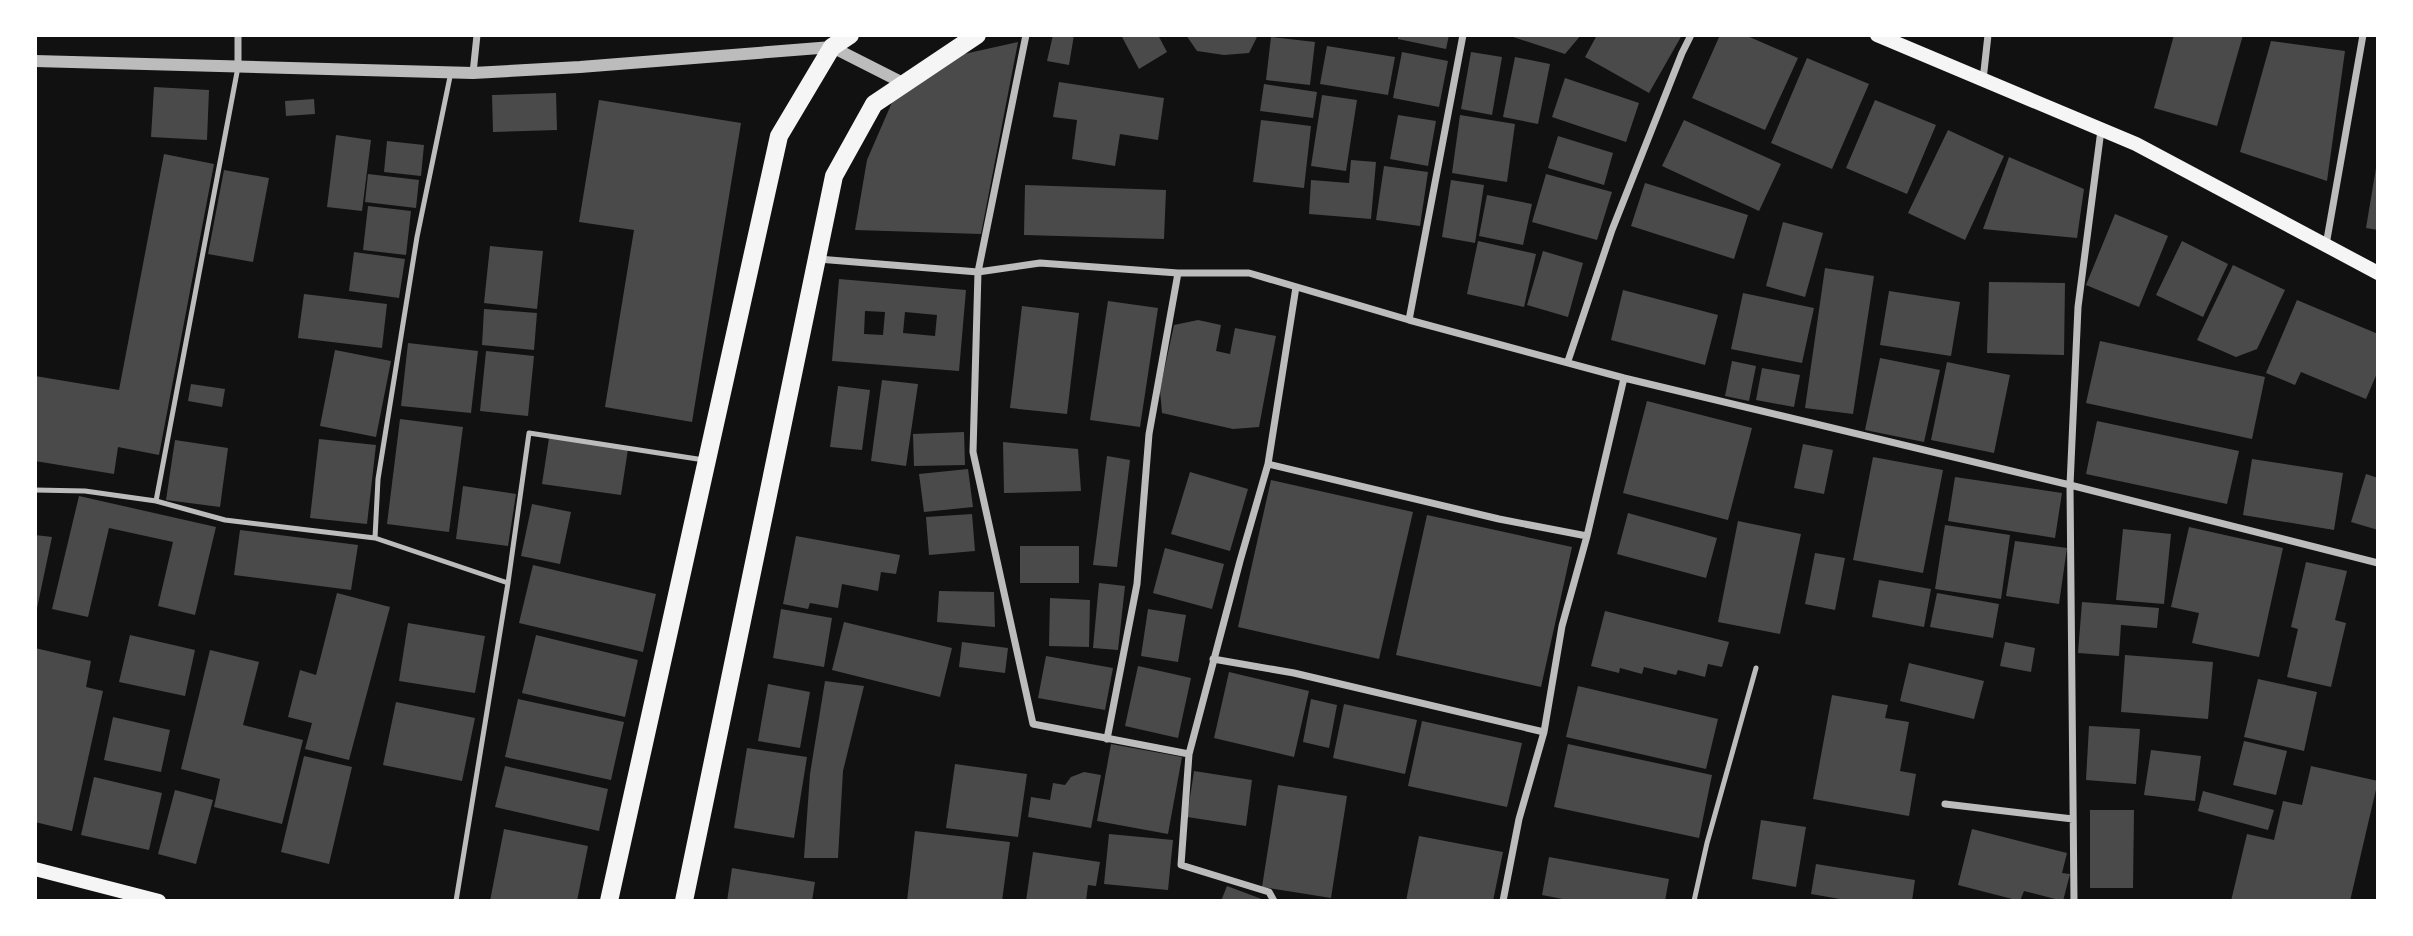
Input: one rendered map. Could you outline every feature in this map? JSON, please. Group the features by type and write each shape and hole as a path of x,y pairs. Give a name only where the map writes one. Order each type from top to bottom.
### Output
{"main road":[{"path":"609,901 779,136 832,47 850,35"},
{"path":"684,901 834,176 874,104 977,35"},
{"path":"1877,35 2136,145 2378,273"},
{"path":"35,869 132,898 159,901"}],"street":[{"path":"238,35 238,67"},
{"path":"473,73 477,35"},
{"path":"1026,35 978,272 973,452 1033,724 1189,754"},
{"path":"1409,320 1463,35"},
{"path":"1567,361 1612,230 1691,35"},
{"path":"1983,80 1988,35"},
{"path":"2326,246 2363,35"},
{"path":"35,61 473,73 832,47 903,83"},
{"path":"2074,901 2070,485 2078,307 2101,130"},
{"path":"817,259 978,272 1040,263 1178,273 1249,273 1409,320 1624,378 2070,485 2378,563"},
{"path":"1107,739 1136,584 1149,434 1178,273"},
{"path":"1274,901 1269,892 1181,865 1189,754 1268,464 1296,287"},
{"path":"1503,901 1519,819 1544,732 1562,626 1587,536 1624,378"},
{"path":"1268,464 1499,519 1587,536"},
{"path":"1213,659 1294,673 1544,732"},
{"path":"1945,804 2073,819"}],"lane":[{"path":"156,501 238,67"},
{"path":"376,538 378,479 417,237 451,72"},
{"path":"456,901 508,583 529,433 707,460"},
{"path":"35,490 85,491 156,501 225,520 376,538 508,583"},
{"path":"1694,901 1707,843 1756,668"}],"building":[{"path":"1053,35 1074,35 1069,65 1047,61"},
{"path":"1121,35 1158,35 1167,52 1139,69"},
{"path":"1186,35 1258,35 1249,53 1224,55 1197,51"},
{"path":"1398,35 1449,35 1446,49 1398,39"},
{"path":"1507,35 1581,35 1565,54"},
{"path":"1597,35 1682,35 1649,93 1585,57"},
{"path":"1720,35 1745,35 1798,58 1765,130 1692,98"},
{"path":"2174,35 2243,35 2217,126 2154,108"},
{"path":"1271,37 1315,42 1310,85 1266,80"},
{"path":"2271,41 2345,51 2327,181 2240,152"},
{"path":"1018,42 981,234 855,230 867,160 893,100 955,56"},
{"path":"1327,46 1395,57 1388,95 1320,84"},
{"path":"1402,52 1448,61 1439,107 1393,98"},
{"path":"1471,52 1502,57 1492,115 1461,109"},
{"path":"1515,57 1550,64 1538,124 1503,117"},
{"path":"1807,58 1869,84 1832,169 1771,143"},
{"path":"1565,78 1639,103 1626,142 1552,117"},
{"path":"1059,82 1164,98 1158,140 1120,134 1115,166 1072,159 1077,120 1053,117"},
{"path":"1264,84 1317,92 1313,118 1260,111"},
{"path":"154,87 209,90 207,140 151,137"},
{"path":"556,93 557,130 493,132 492,95"},
{"path":"1322,95 1357,100 1346,171 1311,166"},
{"path":"314,99 315,114 286,116 285,101"},
{"path":"599,100 741,123 692,422 605,407 634,230 579,222"},
{"path":"1875,100 1936,125 1907,194 1846,168"},
{"path":"1398,115 1436,121 1428,166 1390,159"},
{"path":"1460,115 1515,124 1507,182 1452,173"},
{"path":"1261,120 1311,126 1304,188 1253,182"},
{"path":"1684,120 1781,164 1759,211 1662,166"},
{"path":"1948,130 2004,156 1965,240 1908,213"},
{"path":"336,135 371,140 362,211 327,207"},
{"path":"1558,136 1613,153 1604,185 1548,168"},
{"path":"387,141 424,145 421,176 384,172"},
{"path":"164,154 214,164 159,455 118,447 114,474 35,461 35,376 119,390"},
{"path":"2009,157 2084,189 2077,238 1983,229"},
{"path":"1351,160 1376,162 1371,219 1309,214 1311,180 1349,183"},
{"path":"2378,162 2378,230 2366,228"},
{"path":"1384,166 1428,172 1420,226 1376,220"},
{"path":"224,170 269,178 253,262 208,254"},
{"path":"368,174 419,180 416,208 365,202"},
{"path":"1546,174 1612,192 1597,240 1532,222"},
{"path":"1451,180 1484,185 1475,243 1442,237"},
{"path":"1645,183 1748,215 1734,259 1631,226"},
{"path":"1025,185 1166,190 1164,239 1024,235"},
{"path":"1487,195 1532,204 1523,245 1479,236"},
{"path":"368,206 411,211 406,255 363,250"},
{"path":"2115,214 2168,236 2139,307 2086,285"},
{"path":"1783,222 1823,233 1805,297 1766,286"},
{"path":"1478,241 1536,254 1524,307 1467,294"},
{"path":"2182,241 2228,264 2203,317 2156,295"},
{"path":"490,246 543,251 537,309 484,303"},
{"path":"1543,251 1583,263 1568,317 1527,305"},
{"path":"354,252 405,259 399,298 349,291"},
{"path":"2233,265 2285,290 2257,349 2236,357 2197,340"},
{"path":"1825,268 1874,276 1853,414 1805,408"},
{"path":"839,279 966,290 959,371 832,361","holes":["865,311 885,312 883,335 864,334","905,312 937,315 935,336 903,333"]},
{"path":"1989,282 2065,283 2064,355 1987,353"},
{"path":"1623,290 1718,315 1705,365 1611,340"},
{"path":"1889,291 1960,302 1951,356 1880,345"},
{"path":"1743,293 1814,308 1802,363 1731,349"},
{"path":"304,294 387,304 382,348 298,338"},
{"path":"2297,300 2378,334 2378,371 2366,399 2301,372 2295,385 2266,373"},
{"path":"1108,301 1158,308 1140,427 1090,420"},
{"path":"1022,306 1079,313 1067,414 1010,408"},
{"path":"484,309 537,313 534,350 482,345"},
{"path":"1198,320 1221,325 1216,351 1230,354 1235,328 1276,336 1259,427 1233,429 1162,413 1160,390 1174,325"},
{"path":"2100,341 2265,377 2252,439 2086,403"},
{"path":"408,343 478,351 471,413 401,406"},
{"path":"335,350 391,361 376,437 320,426"},
{"path":"486,351 534,356 528,416 480,411"},
{"path":"1880,358 1940,370 1924,442 1865,430"},
{"path":"1732,361 1756,366 1749,401 1725,396"},
{"path":"1947,362 2010,375 1994,453 1931,440"},
{"path":"1762,368 1800,375 1794,407 1756,400"},
{"path":"882,380 918,384 906,466 871,461"},
{"path":"191,384 225,389 222,407 188,401"},
{"path":"838,386 870,390 862,450 830,447"},
{"path":"1647,401 1752,428 1728,520 1623,493"},
{"path":"400,419 463,427 449,532 387,524"},
{"path":"2097,421 2239,451 2227,504 2086,474"},
{"path":"964,432 965,465 914,466 913,434"},
{"path":"549,438 628,449 621,495 542,484"},
{"path":"319,439 376,445 367,524 310,518"},
{"path":"175,440 228,448 220,507 166,500"},
{"path":"1003,442 1078,449 1081,491 1004,493"},
{"path":"1803,444 1833,450 1824,494 1794,488"},
{"path":"1107,456 1130,460 1117,567 1093,565"},
{"path":"1873,457 1943,470 1923,573 1853,560"},
{"path":"2252,459 2343,473 2334,530 2243,515"},
{"path":"968,469 973,507 924,512 919,474"},
{"path":"1190,472 1248,489 1230,551 1171,534"},
{"path":"2366,474 2378,478 2378,530 2351,522"},
{"path":"1955,477 2062,493 2055,538 1948,521"},
{"path":"1271,480 1413,512 1379,659 1238,627"},
{"path":"463,486 516,494 508,546 456,539"},
{"path":"79,496 216,527 195,615 158,606 173,542 109,528 88,617 52,609"},
{"path":"532,504 571,512 560,564 521,556"},
{"path":"1628,513 1717,538 1706,578 1617,554"},
{"path":"972,514 975,551 929,555 926,517"},
{"path":"1427,515 1572,547 1541,687 1396,655"},
{"path":"1738,521 1801,534 1780,634 1718,622"},
{"path":"1945,525 2010,535 2001,599 1935,589"},
{"path":"2189,527 2283,548 2259,657 2192,643 2199,613 2171,607"},
{"path":"2123,529 2171,534 2164,604 2116,600"},
{"path":"240,530 358,545 351,590 234,575"},
{"path":"35,535 52,537 36,613 35,612"},
{"path":"796,536 900,555 896,574 881,572 878,591 842,584 838,608 810,603 808,609 783,604"},
{"path":"2015,541 2067,548 2059,604 2006,596"},
{"path":"1020,546 1079,546 1079,583 1020,583"},
{"path":"1165,548 1224,564 1212,609 1153,593"},
{"path":"1815,553 1845,558 1835,610 1805,604"},
{"path":"2306,562 2347,571 2335,620 2346,623 2331,687 2287,677 2298,629 2291,627"},
{"path":"533,565 656,594 643,652 519,623"},
{"path":"1879,580 1931,589 1924,627 1872,617"},
{"path":"1099,583 1125,586 1118,650 1093,648"},
{"path":"939,591 994,592 995,627 937,622"},
{"path":"337,593 390,607 349,760 305,749 312,723 288,717 300,670 316,675"},
{"path":"1937,593 1999,604 1993,638 1930,627"},
{"path":"1050,598 1090,600 1089,647 1049,646"},
{"path":"2082,602 2159,608 2157,628 2121,625 2119,656 2078,653"},
{"path":"781,609 832,618 824,667 773,658"},
{"path":"1148,609 1186,615 1178,662 1141,656"},
{"path":"1605,611 1729,642 1722,667 1708,664 1705,677 1678,670 1676,675 1644,667 1642,674 1620,668 1619,673 1591,666"},
{"path":"844,622 952,648 940,697 832,670"},
{"path":"408,623 485,636 475,693 399,681"},
{"path":"130,635 195,650 185,696 119,682"},
{"path":"536,635 638,660 625,717 522,693"},
{"path":"962,642 1008,648 1005,673 959,667"},
{"path":"2005,642 2035,648 2031,672 2000,666"},
{"path":"35,648 91,661 86,687 103,691 72,831 35,822"},
{"path":"210,650 259,662 243,725 303,740 282,824 214,807 220,779 181,769"},
{"path":"2125,655 2213,662 2208,719 2121,712"},
{"path":"1046,656 1113,668 1105,710 1038,698"},
{"path":"1909,663 1984,681 1974,719 1900,701"},
{"path":"1138,666 1191,678 1178,738 1125,726"},
{"path":"1229,672 1309,691 1294,757 1214,738"},
{"path":"2258,679 2317,692 2304,751 2244,737"},
{"path":"825,681 864,686 843,771 838,858 804,858 810,774"},
{"path":"768,684 810,692 800,748 758,741"},
{"path":"1578,686 1718,719 1706,769 1566,737"},
{"path":"1832,695 1888,705 1885,718 1909,722 1900,771 1916,774 1909,816 1813,799"},
{"path":"518,699 624,722 611,780 505,757"},
{"path":"1311,699 1337,705 1329,748 1303,742"},
{"path":"396,702 475,718 462,781 383,765"},
{"path":"1344,704 1417,720 1405,774 1333,758"},
{"path":"113,717 170,730 161,772 104,760"},
{"path":"1422,721 1522,743 1507,807 1408,786"},
{"path":"2089,726 2140,729 2136,784 2086,780"},
{"path":"2244,741 2287,751 2276,795 2233,785"},
{"path":"1111,744 1182,757 1168,834 1097,821"},
{"path":"1568,744 1712,775 1699,838 1554,807"},
{"path":"747,748 807,757 794,838 734,828"},
{"path":"2151,750 2201,756 2195,801 2144,795"},
{"path":"304,756 352,767 329,864 281,852"},
{"path":"955,764 1027,774 1018,837 946,828"},
{"path":"505,766 608,789 599,831 495,807"},
{"path":"2311,766 2378,781 2350,901 2231,901 2247,834 2274,840 2283,801 2302,805"},
{"path":"1194,771 1252,780 1246,826 1187,817"},
{"path":"1084,772 1101,775 1091,828 1028,817 1031,797 1050,800 1053,783 1065,785 1071,777"},
{"path":"94,777 162,793 149,850 81,835"},
{"path":"1278,785 1347,796 1331,898 1262,887"},
{"path":"175,790 213,800 196,864 158,854"},
{"path":"2203,791 2274,810 2268,830 2198,811"},
{"path":"2090,810 2134,810 2133,888 2090,888"},
{"path":"1761,820 1806,827 1796,887 1752,879"},
{"path":"504,829 588,846 577,901 490,901"},
{"path":"1972,829 2067,853 2062,873 2070,874 2063,901 2024,891 2020,901 1958,885"},
{"path":"915,831 1010,842 1002,901 907,901"},
{"path":"1109,834 1173,840 1168,890 1104,884"},
{"path":"1419,836 1503,852 1493,901 1406,901"},
{"path":"1033,852 1100,862 1096,886 1088,885 1086,901 1026,901"},
{"path":"1549,857 1669,879 1665,901 1573,901 1542,895"},
{"path":"1816,864 1915,880 1912,901 1839,901 1840,899 1811,894"},
{"path":"732,868 815,882 812,901 727,901"},
{"path":"1227,886 1267,901 1221,901"}]}
